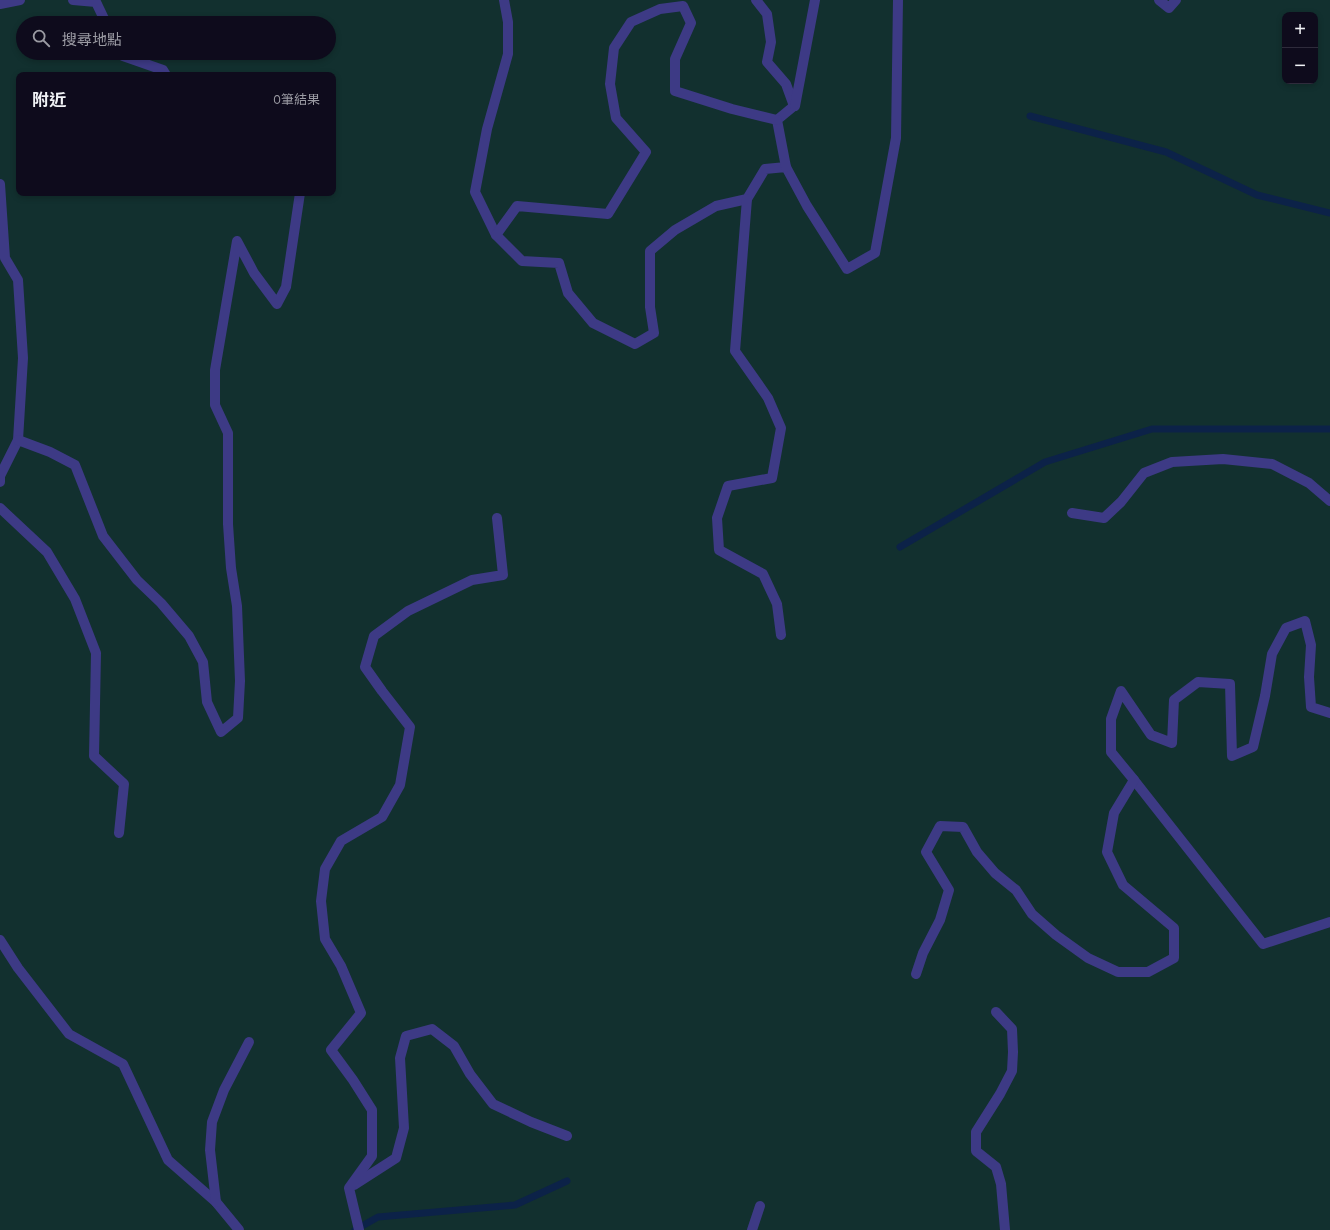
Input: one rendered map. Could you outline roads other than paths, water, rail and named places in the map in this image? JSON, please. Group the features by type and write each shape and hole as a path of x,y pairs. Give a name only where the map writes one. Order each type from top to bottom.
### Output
{"lane":[{"path":"0,4 20,0"},
{"path":"73,0 96,2 103,16"},
{"path":"504,0 508,22 508,54 487,129 475,192 496,235 522,261 559,263 568,293 593,323 635,344 654,333 650,307 650,251 675,230 716,206 747,199"},
{"path":"756,0 767,14 771,42 767,62 786,84 794,106"},
{"path":"777,120 794,106 815,0"},
{"path":"777,120 786,167 824,235 847,269 875,253 896,138 898,0"},
{"path":"1159,0 1169,8 1176,0"},
{"path":"496,235 517,206 608,214 646,152 616,118 610,84 614,48 631,22 660,9 683,6 692,23 675,59 675,90 732,109 777,120"},
{"path":"134,60 163,70 164,72"},
{"path":"781,635 777,604 763,574 719,550 717,518 728,486 772,478 781,428 768,398 735,350 747,199 765,169 786,167"},
{"path":"0,184 4,258 18,280 23,358 18,440 0,476 0,482"},
{"path":"18,440 50,452 75,465 103,536 136,580 161,603 189,636 203,662 207,702 221,732 238,718 240,681 236,606 231,568 228,524 228,433 216,405 216,370 236,241 254,273 277,304 286,287 300,196"},
{"path":"1072,513 1104,518 1121,502 1144,473 1172,462 1223,459 1272,464 1309,483 1330,501"},
{"path":"0,508 47,552 75,599 96,653 94,756 124,784 119,833"},
{"path":"349,1188 372,1156 372,1110 354,1080 331,1050 361,1014 341,966 325,939 321,901 324,876 325,869 341,841 382,817 400,785 410,727 382,691 366,667 374,636 408,611 472,580 503,574 497,518"},
{"path":"1330,713 1311,707 1309,677 1311,645 1306,621 1286,628 1272,654 1265,696 1253,747 1232,756 1230,684 1198,682 1174,700 1172,743 1151,735 1121,691 1111,719 1111,752 1263,944 1330,922"},
{"path":"916,974 923,953 940,920 949,890 926,852 940,826 963,827 977,852 995,873 1016,890 1032,914 1056,935 1088,958 1118,972 1148,972 1174,958 1174,928 1123,885 1107,852 1114,813 1134,780"},
{"path":"0,940 18,968 69,1034 123,1064 168,1160 216,1202 240,1230"},
{"path":"996,1012 1012,1029 1012,1071 1000,1094 976,1132 976,1151 996,1167 1001,1184 1005,1230"},
{"path":"349,1188 396,1158 404,1128 400,1058 406,1036 432,1030 454,1046 470,1074 493,1104 531,1122 567,1136"},
{"path":"216,1202 210,1150 212,1122 224,1090 249,1042"},
{"path":"349,1188 360,1230"},
{"path":"752,1230 760,1206"}],"waterway":[{"path":"1030,116 1166,152 1257,195 1330,213"},
{"path":"900,547 1045,462 1152,429 1330,429"},
{"path":"355,1230 378,1217 515,1205 567,1181"}]}
